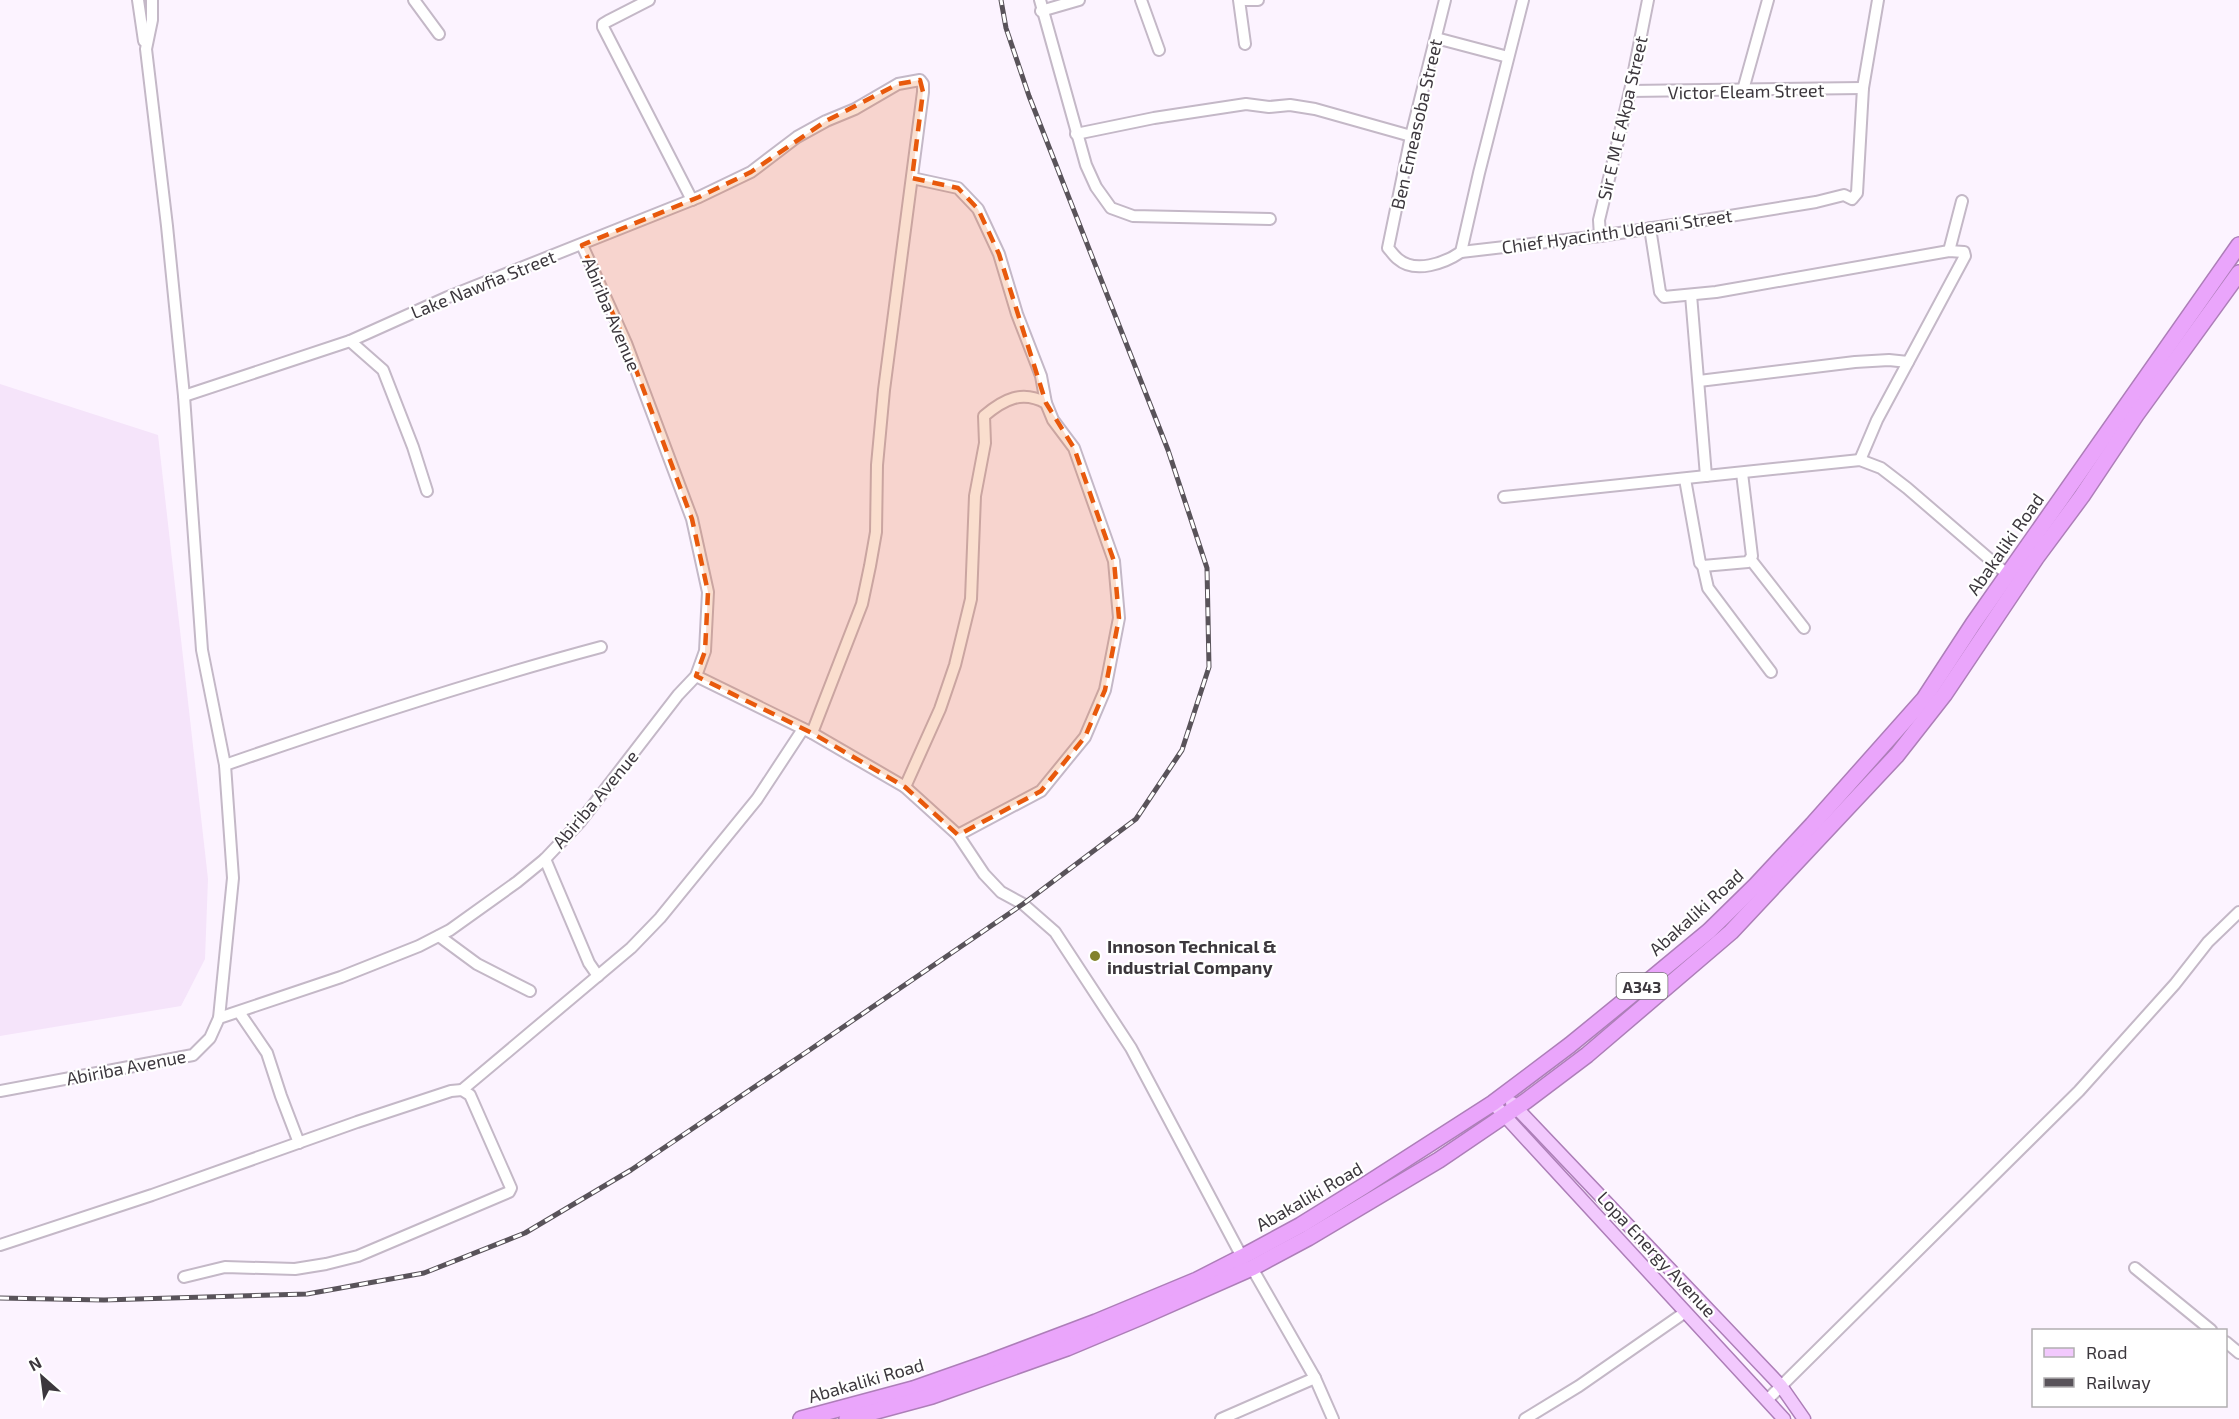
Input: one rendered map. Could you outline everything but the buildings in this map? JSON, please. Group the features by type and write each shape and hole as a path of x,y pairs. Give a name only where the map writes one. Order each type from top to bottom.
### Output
{"highway":[{"name":"Abakaliki Road","path":"847,1419 932,1395 1066,1348 1141,1317 1247,1262 1498,1098 1570,1045 1709,931 1812,825 1924,699 1973,624 2239,245"},
{"name":"Abakaliki Road","path":"801,1419 913,1389 990,1362 1308,1238 1409,1178 1510,1112 1587,1054 1731,932 1898,755 1944,695 2036,558 2239,273"}],"main road":[{"name":"Lopa Energy Avenue","path":"1498,1098 1684,1313 1784,1419"},
{"name":"Lopa Energy Avenue","path":"1510,1112 1781,1386 1804,1419"}],"street":[{"path":"138,0 167,226 184,396 202,650 225,765 233,878 219,1018"},
{"path":"146,49 152,20 152,0"},
{"path":"414,0 439,34"},
{"path":"650,0 608,21 603,24 603,27 692,200"},
{"path":"1079,0 1040,6 1086,165 1096,187 1111,208 1133,216 1270,219"},
{"path":"1141,0 1158,50"},
{"path":"1239,0 1245,44"},
{"path":"1245,0 1258,0"},
{"name":"Ben Emeasoba Street","path":"1388,248 1411,136 1445,0"},
{"path":"1461,252 1523,0"},
{"name":"Sir E M E Akpa Street","path":"1600,236 1599,220 1630,91 1648,0"},
{"path":"1743,90 1768,0"},
{"path":"1863,88 1878,0"},
{"path":"1436,38 1508,57"},
{"name":"Lake Nawfia Street","path":"184,396 350,341 438,301 692,200 752,172 797,137 826,121 855,109 891,87 920,80 923,84 923,92 912,178"},
{"name":"Victor Eleam Street","path":"1630,91 1695,92 1723,89 1863,88"},
{"name":"Chief Hyacinth Udeani Street","path":"1388,248 1397,259 1408,265 1416,265 1447,261 1461,252 1600,236 1816,202 1844,195 1852,199 1857,193 1863,88"},
{"path":"1076,134 1154,118 1246,104 1269,107 1290,105 1307,108 1411,136"},
{"path":"0,1245 152,1195 434,1096 462,1090 631,948 660,918 757,799 808,731 858,613 876,532 877,465 884,390 912,178 958,188 978,208 999,254 1017,314 1041,376 1046,403 1053,420 1074,448 1114,561 1119,618 1105,690 1085,737 1041,791 958,835"},
{"path":"1949,251 1962,201"},
{"path":"1650,228 1661,296 1691,295 1949,251 1964,252 1965,256 1877,420 1860,460"},
{"name":"Abiriba Avenue","path":"0,1091 193,1055 210,1038 219,1018 341,977 419,946 450,930 545,859 580,822 678,695 696,676 705,651 708,592 692,519 626,343 582,245"},
{"path":"1691,295 1706,477"},
{"path":"350,341 384,370 414,447 427,491"},
{"path":"1698,381 1855,362 1889,360 1908,362"},
{"path":"905,787 940,709 956,665 971,599 975,496 985,442 984,416 996,405 1010,398 1022,396 1046,403"},
{"path":"1504,497 1860,460 1881,468 1907,488 2008,575"},
{"path":"1742,473 1751,560 1804,628"},
{"path":"1685,479 1698,558 1703,566 1708,588 1771,672"},
{"path":"1703,566 1751,560"},
{"path":"225,765 370,715 514,670 601,646"},
{"path":"696,676 808,731 905,787 958,835 984,874 1002,892 1023,904 1054,932 1131,1048 1247,1262 1315,1378 1333,1419"},
{"path":"545,859 589,963 598,976"},
{"path":"1767,1400 2079,1091 2175,984 2208,942 2239,912"},
{"path":"439,936 477,964 530,991"},
{"path":"239,1012 267,1053 299,1143"},
{"path":"184,1277 225,1267 295,1269 358,1256 509,1192 511,1188 470,1095 462,1090"},
{"path":"2135,1269 2210,1329"},
{"path":"1525,1419 1579,1386 1684,1313"},
{"path":"2227,1343 2239,1353"},
{"path":"1221,1419 1315,1378"}],"highlighted area":[{"path":"920,80 923,92 912,178 958,188 978,209 999,254 1046,403 1074,448 1114,561 1119,618 1105,690 1085,737 1041,791 958,835 905,787 812,733 696,676 705,651 708,592 692,519 626,343 582,245 699,197 751,172 826,121 898,84"}],"shaded area":[{"path":"0,384 158,435 208,879 205,959 181,1006 0,1036"}],"railway":[{"path":"0,1298 104,1300 307,1294 424,1273 525,1233 631,1170 811,1049 1023,904 1136,819 1182,750 1209,667 1207,568 1168,450 1029,96 1006,28 1001,0"}],"place":[{"name":"Innoson Technical & industrial Company","path":"1095,956"}]}
